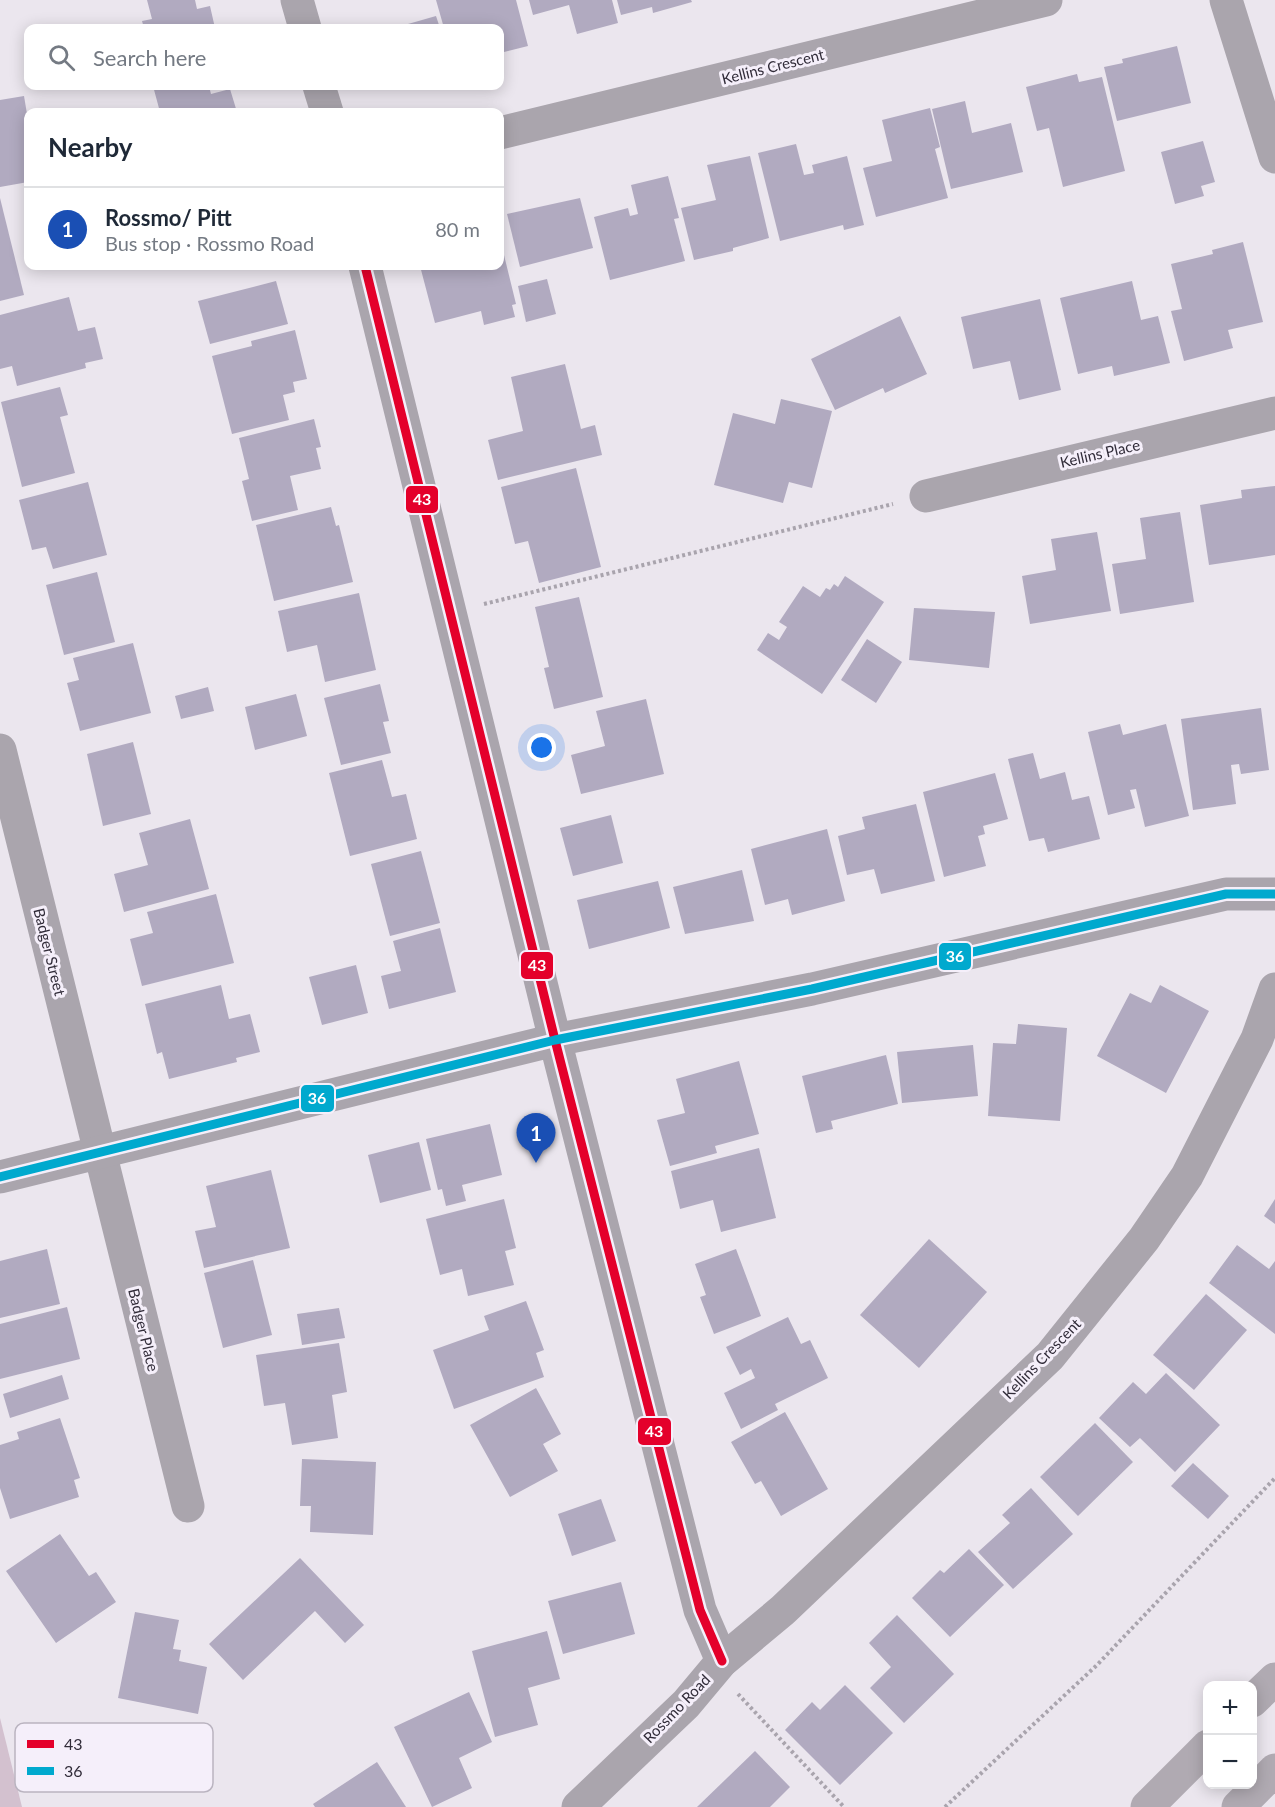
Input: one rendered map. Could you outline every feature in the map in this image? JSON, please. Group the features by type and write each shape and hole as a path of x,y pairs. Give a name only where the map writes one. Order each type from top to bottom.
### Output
{"main road":[{"path":"1257,1696 1275,1679"},
{"path":"1147,1807 1203,1751"},
{"path":"1238,1807 1275,1770"}],"street":[{"path":"297,0 304,24"},
{"name":"Kellins Crescent","path":"504,132 1046,0"},
{"path":"1226,0 1275,157"},
{"path":"321,90 326,108"},
{"name":"Rossmo Road","path":"366,270 555,1040 700,1610 722,1661 686,1704 578,1807"},
{"name":"Kellins Place","path":"926,496 1275,413"},
{"name":"Badger Street","path":"0,750 98,1153"},
{"path":"0,1177 555,1040 812,989 1226,894 1275,894"},
{"name":"Kellins Crescent","path":"722,1661 783,1610 1050,1356 1098,1299 1144,1239 1187,1176 1252,1048 1275,989"},
{"name":"Badger Place","path":"98,1153 188,1506"}],"path":[{"path":"484,604 856,513"},
{"path":"945,1807 1097,1665 1275,1478"},
{"path":"742,1701 844,1807"}],"shaded area":[{"path":"0,1718 15,1779 15,1792 18,1792 22,1807 0,1807"}],"building":[{"path":"147,0 195,0 197,9 210,6 214,24 143,24 142,21 152,19"},
{"path":"436,0 516,0 528,46 504,52 504,24 443,24"},
{"path":"529,0 612,0 618,23 577,34 569,5 533,15"},
{"path":"617,0 691,0 692,2 653,13 652,7 621,15"},
{"path":"436,16 439,24 408,24"},
{"path":"1177,46 1191,103 1117,121 1104,67 1123,63 1122,59"},
{"path":"1077,74 1079,82 1102,77 1125,171 1063,187 1049,128 1037,131 1026,87"},
{"path":"154,90 210,90 211,94 230,90 236,108 159,108"},
{"path":"24,96 26,108 24,108 24,183 0,187 0,100"},
{"path":"965,101 972,133 1011,123 1023,172 951,189 932,109"},
{"path":"930,108 940,147 935,149 948,198 876,217 863,168 892,161 882,120"},
{"path":"1203,141 1215,182 1201,186 1204,196 1175,204 1161,152"},
{"path":"796,144 804,175 814,173 812,165 847,156 864,225 844,230 843,225 780,241 758,153"},
{"path":"750,156 769,238 733,248 733,251 694,260 681,208 716,200 707,165"},
{"path":"668,176 679,218 674,219 685,261 610,280 594,217 628,208 630,216 638,214 631,185"},
{"path":"0,198 24,295 0,301"},
{"path":"580,198 593,248 520,267 507,214"},
{"path":"1243,242 1263,322 1228,330 1233,348 1184,361 1171,311 1182,309 1171,264 1213,254 1212,250"},
{"path":"504,255 516,304 512,305 515,317 484,325 481,311 435,323 421,270 504,270"},
{"path":"547,279 556,314 526,322 518,286"},
{"path":"276,281 288,324 210,344 198,301"},
{"path":"1132,281 1141,320 1158,316 1170,363 1114,376 1112,366 1078,374 1060,298"},
{"path":"69,297 78,331 95,327 103,359 85,363 86,368 17,386 12,366 0,369 0,315"},
{"path":"1040,299 1061,390 1019,400 1010,361 973,369 961,317"},
{"path":"900,316 927,374 885,393 883,388 835,410 811,359"},
{"path":"295,330 307,379 293,382 295,392 283,395 289,420 232,434 212,356 252,346 251,341"},
{"path":"565,364 581,429 595,425 602,455 498,480 488,440 523,431 511,377"},
{"path":"60,387 68,415 60,417 75,473 22,487 1,402"},
{"path":"781,399 832,411 812,488 789,482 783,503 714,485 733,413 775,424"},
{"path":"314,419 321,447 316,448 321,469 290,476 298,510 252,521 242,481 249,479 239,438"},
{"path":"576,468 601,567 539,583 528,541 515,544 501,487"},
{"path":"88,482 107,555 53,569 46,547 32,550 19,500"},
{"path":"1275,486 1275,555 1209,565 1200,505 1242,498 1241,490"},
{"path":"331,507 336,526 339,525 353,582 274,601 256,525"},
{"path":"1180,512 1194,602 1120,614 1112,564 1146,559 1140,518"},
{"path":"1097,532 1111,611 1030,624 1022,576 1056,570 1051,539"},
{"path":"97,572 115,642 64,655 46,585"},
{"path":"845,576 884,602 822,694 757,650 768,633 779,640 787,627 779,622 803,586 820,597 826,588 830,590 834,584 838,587"},
{"path":"359,593 376,670 325,682 317,645 287,652 278,611"},
{"path":"579,597 603,697 554,709 544,668 549,667 535,607"},
{"path":"914,608 995,612 989,668 909,660"},
{"path":"867,639 902,662 876,703 841,680"},
{"path":"133,643 151,713 80,731 67,683 79,680 73,658"},
{"path":"380,684 389,721 383,722 391,753 341,765 324,698"},
{"path":"208,687 214,711 181,719 175,696"},
{"path":"296,694 307,736 255,750 245,707"},
{"path":"646,699 664,774 581,794 571,755 605,746 596,711"},
{"path":"1261,708 1269,770 1241,774 1239,764 1231,765 1236,804 1193,810 1181,719"},
{"path":"1120,724 1123,735 1166,724 1189,816 1145,827 1136,789 1130,790 1135,808 1108,815 1088,732"},
{"path":"133,742 151,814 103,826 87,754"},
{"path":"1033,753 1040,779 1065,772 1072,800 1089,796 1100,839 1048,852 1044,838 1029,841 1008,759"},
{"path":"382,760 392,797 406,794 417,839 350,856 329,773"},
{"path":"995,773 1008,819 983,826 985,834 978,836 986,866 944,877 923,792"},
{"path":"916,804 935,881 881,894 874,869 847,875 838,836 865,829 862,817"},
{"path":"611,815 623,863 573,876 560,828"},
{"path":"190,819 209,889 124,912 114,874 148,865 139,833"},
{"path":"827,829 845,901 792,915 788,899 765,905 751,849"},
{"path":"421,851 440,923 390,936 371,864"},
{"path":"742,870 754,921 685,934 673,887"},
{"path":"658,881 670,928 589,949 577,900"},
{"path":"216,894 234,963 142,986 130,939 153,933 147,912"},
{"path":"440,928 456,992 389,1009 381,976 401,971 393,941"},
{"path":"356,965 368,1013 322,1025 309,977"},
{"path":"221,985 229,1019 250,1014 260,1052 236,1058 237,1062 169,1079 162,1052 157,1054 145,1004"},
{"path":"1160,985 1209,1011 1166,1093 1097,1056 1130,993 1151,1003"},
{"path":"1018,1024 1067,1028 1060,1121 988,1116 993,1043 1016,1044"},
{"path":"973,1045 978,1096 902,1103 897,1052"},
{"path":"886,1055 898,1104 831,1121 833,1129 816,1133 802,1076"},
{"path":"739,1061 759,1134 715,1146 717,1153 670,1166 657,1120 685,1113 676,1079"},
{"path":"490,1124 502,1175 462,1185 466,1201 446,1206 442,1189 438,1190 426,1139"},
{"path":"419,1142 431,1190 380,1203 368,1155"},
{"path":"759,1148 776,1218 721,1232 713,1200 680,1209 671,1171"},
{"path":"271,1170 290,1248 204,1268 195,1231 216,1227 206,1186"},
{"path":"504,1199 516,1248 505,1251 514,1285 468,1296 462,1269 440,1275 426,1219"},
{"path":"1275,1199 1275,1224 1264,1216"},
{"path":"929,1239 987,1292 919,1368 860,1315"},
{"path":"1237,1245 1269,1269 1275,1261 1275,1334 1209,1283"},
{"path":"47,1249 60,1304 0,1318 0,1261"},
{"path":"736,1249 761,1316 714,1334 700,1297 706,1295 695,1264"},
{"path":"253,1260 272,1335 223,1348 204,1273"},
{"path":"1206,1294 1247,1330 1194,1390 1153,1355"},
{"path":"526,1301 544,1350 536,1353 544,1377 454,1409 433,1350 489,1330 484,1316"},
{"path":"67,1307 80,1359 0,1379 0,1324"},
{"path":"339,1308 345,1338 302,1345 297,1314"},
{"path":"788,1317 801,1344 810,1340 828,1378 775,1404 778,1410 741,1429 724,1393 755,1378 751,1369 740,1375 726,1347"},
{"path":"339,1343 347,1392 332,1395 338,1438 292,1445 285,1403 264,1406 256,1355"},
{"path":"1166,1373 1220,1425 1175,1472 1140,1438 1130,1447 1099,1418 1133,1382 1146,1394"},
{"path":"62,1375 69,1399 10,1418 3,1394"},
{"path":"536,1388 561,1434 543,1444 558,1471 510,1497 470,1425"},
{"path":"785,1412 828,1489 781,1516 761,1481 755,1484 731,1442"},
{"path":"60,1418 80,1478 74,1480 79,1497 10,1519 0,1488 0,1445 19,1439 17,1432"},
{"path":"1095,1423 1133,1462 1078,1516 1040,1477"},
{"path":"302,1459 376,1462 373,1535 310,1532 311,1506 300,1506"},
{"path":"1193,1463 1229,1496 1208,1519 1171,1486"},
{"path":"1031,1488 1073,1534 1013,1589 978,1552 1010,1523 1002,1515"},
{"path":"601,1499 616,1541 572,1556 558,1514"},
{"path":"60,1534 89,1576 96,1572 116,1602 56,1643 6,1571"},
{"path":"969,1549 1004,1585 950,1637 912,1598 940,1570 944,1573"},
{"path":"300,1558 364,1625 345,1643 315,1611 243,1680 209,1644"},
{"path":"621,1582 635,1634 563,1654 548,1601"},
{"path":"135,1612 179,1620 173,1649 181,1650 179,1661 207,1667 198,1714 118,1698"},
{"path":"897,1615 954,1674 904,1723 870,1688 891,1667 869,1643"},
{"path":"547,1631 560,1679 528,1688 538,1725 495,1737 472,1651"},
{"path":"845,1685 893,1733 840,1785 785,1730 812,1702 820,1710"},
{"path":"469,1692 492,1742 459,1758 472,1788 432,1807 394,1727"},
{"path":"755,1751 790,1787 770,1807 697,1807"},
{"path":"377,1762 406,1807 315,1807 313,1804"}],"transit line":[{"name":"43","path":"366,270 555,1040 700,1610 722,1661"},
{"name":"36","path":"0,1177 555,1040 812,989 1226,894 1275,894"}],"place":[{"name":"Rossmo/ Pitt","path":"536,1163"}]}
